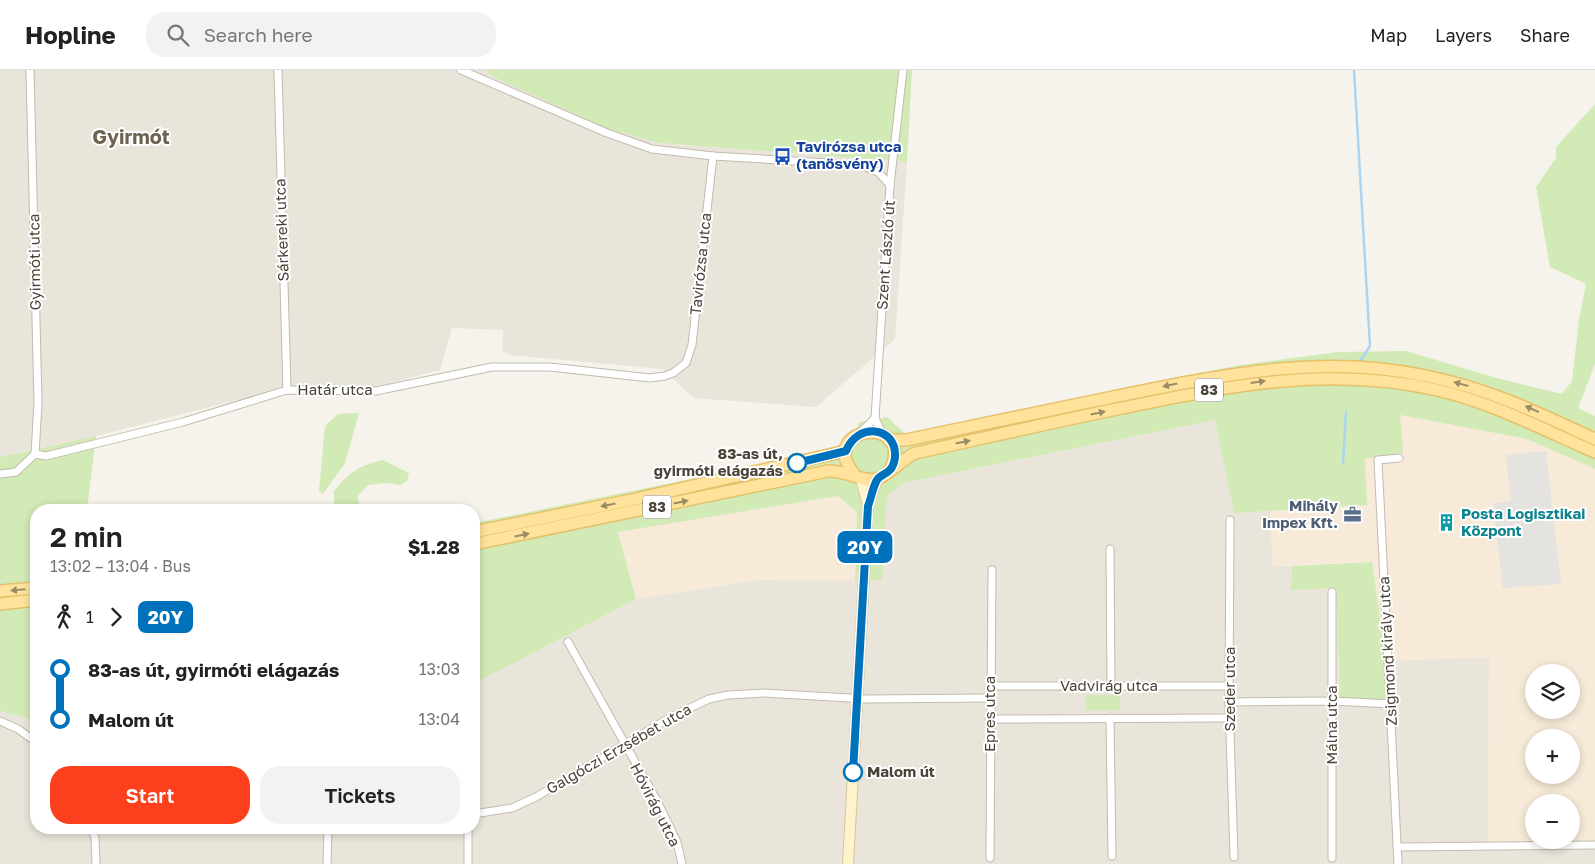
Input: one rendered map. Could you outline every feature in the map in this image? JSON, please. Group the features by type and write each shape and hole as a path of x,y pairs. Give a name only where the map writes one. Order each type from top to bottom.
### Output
{"main road":[{"name":"83","path":"860,433 875,431 886,437 906,440 1199,379 1251,370 1306,365 1394,370 1459,383 1516,402 1595,439"},
{"name":"83","path":"480,543 828,470 839,470 857,476 877,479 902,459 915,453 1051,423 1252,383 1326,378 1388,382 1469,398 1526,419 1595,452"},
{"path":"860,433 849,443 846,451 848,467 857,476 868,506"},
{"path":"886,437 895,455 890,470"},
{"name":"83","path":"480,531 631,500 846,451"},
{"path":"848,864 868,506 877,479"},
{"path":"0,591 30,588"},
{"path":"0,604 30,601"}],"street":[{"name":"Gyirmóti utca","path":"30,70 38,403 36,454"},
{"name":"Sárkereki utca","path":"278,70 287,390"},
{"name":"Szent László út","path":"461,70 607,133 643,146 713,156 861,165 878,172 890,185 875,418 886,437"},
{"path":"890,185 903,70"},
{"name":"Tavirózsa utca","path":"681,368 690,355 692,345 713,156"},
{"name":"Határ utca","path":"36,454 46,456 165,426 287,390 376,391 492,367 550,368 650,378 664,376 681,368"},
{"path":"860,433 875,418"},
{"path":"0,474 16,472 36,454"},
{"name":"Zsigmond király utca","path":"1398,864 1392,704 1378,460 1399,458"},
{"name":"Szeder utca","path":"1230,520 1229,702 1234,857"},
{"path":"1110,550 1111,686"},
{"name":"Epres utca","path":"990,858 989,698 992,570"},
{"name":"Málna utca","path":"1332,592 1332,858"},
{"name":"Hóvirág utca","path":"568,642 657,802 677,842 682,864"},
{"name":"Vadvirág utca","path":"990,686 1229,686"},
{"name":"Galgóczi Erzsébet utca","path":"480,813 512,808 536,797 672,717 710,699 728,695 764,692 857,697"},
{"path":"857,697 989,698"},
{"path":"1229,702 1332,701 1392,704"},
{"path":"1110,718 1112,856"},
{"path":"989,719 1230,718"},
{"path":"0,721 18,729 30,738"},
{"path":"93,834 96,864"},
{"path":"327,864 328,834"},
{"path":"468,834 468,864"},
{"path":"1397,847 1595,846"}],"shaded area":[{"path":"0,70 484,70 494,77 660,143 907,162 895,339 816,407 694,398 662,369 509,355 502,350 503,330 452,328 440,370 378,386 284,388 96,436 0,457"},
{"path":"1399,415 1527,439 1595,469 1595,843 1580,843 1580,794 1525,794 1525,842 1488,842 1489,657 1386,661 1372,562 1273,566 1270,511 1366,505 1365,459"},
{"path":"1215,420 1234,512 1270,511 1273,566 1292,566 1291,590 1336,587 1340,700 1386,661 1489,657 1488,842 1525,842 1525,849 1580,849 1580,843 1595,843 1595,864 0,864 0,711 30,719 30,834 480,834 480,681 636,599 757,580 882,580 887,496 903,483"},
{"path":"1546,451 1561,584 1503,588 1493,503 1511,501 1506,455"},
{"path":"838,496 857,512 855,581 757,580 636,599 618,532"}],"green space":[{"path":"484,70 912,70 907,162 660,143 606,128 494,77"},
{"path":"1595,104 1595,364 1578,408 1595,416 1595,469 1527,439 1400,415 1403,453 1365,459 1367,505 1234,513 1215,420 903,483 887,496 882,580 855,581 857,512 838,496 618,532 636,599 480,681 480,522 845,448 860,422 887,417 911,439 1095,394 1240,365 1338,352 1406,351 1493,377 1562,394 1572,381 1579,319 1586,284 1550,267 1536,187 1556,158 1556,147"},
{"path":"359,413 345,463 323,494 319,491 325,426 338,414"},
{"path":"96,436 88,504 30,504 30,719 0,711 0,457"},
{"path":"383,460 409,473 407,481 401,485 386,483 368,485 357,497 360,504 334,504 334,491 345,479 367,464"},
{"path":"1372,562 1386,661 1386,700 1340,700 1336,588 1291,590 1292,566"},
{"path":"1086,695 1120,695 1120,710 1086,710"}],"waterway":[{"path":"1354,70 1370,346 1361,360"},
{"path":"1343,462 1346,412"}],"bus line":[{"name":"20Y","path":"797,463 836,455 846,451 854,437 868,431 875,431 889,440 895,455 894,463 890,470 884,476 877,479 868,506 853,772"}],"place":[{"name":"Tavirózsa utca (tanösvény)","path":"782,156"},
{"name":"83-as út, gyirmóti elágazás","path":"797,463"},
{"name":"Mihály Impex Kft.","path":"1352,515"},
{"name":"Posta Logisztikai Központ","path":"1447,523"},
{"name":"Malom út","path":"853,772"}],"district":[{"name":"Gyirmót","path":"131,137"}]}
